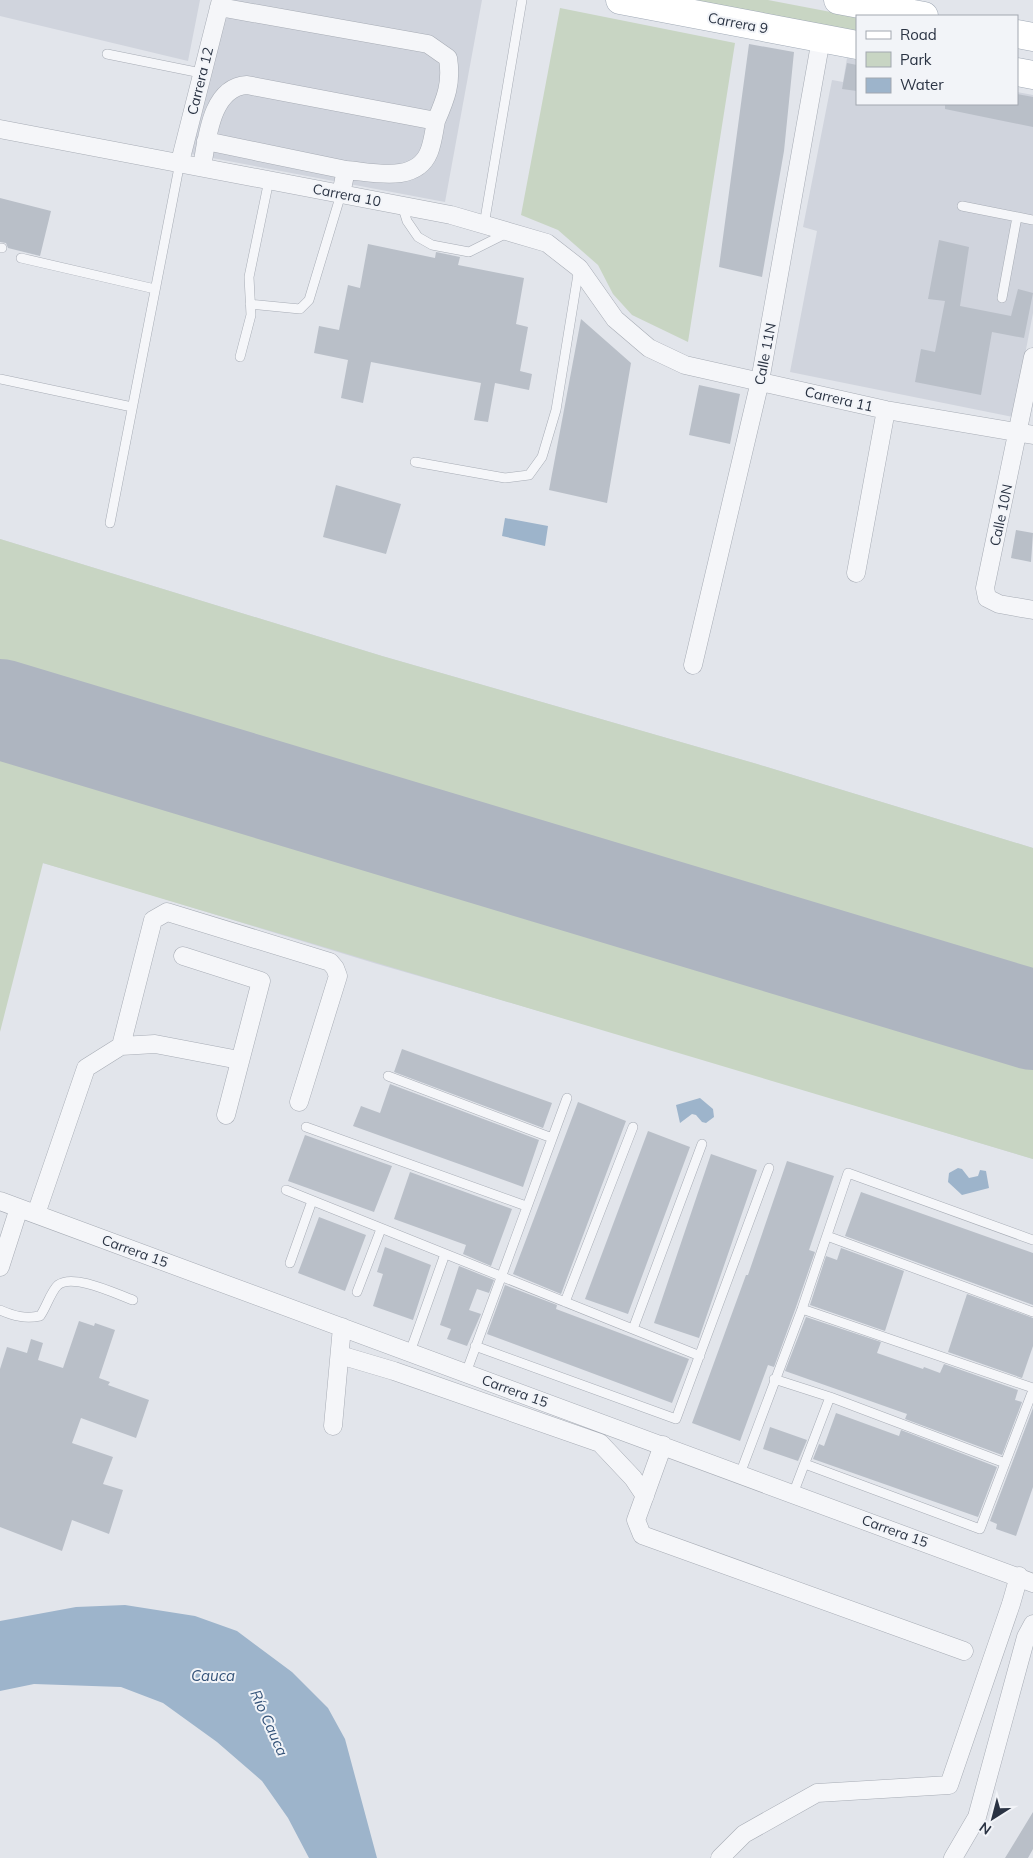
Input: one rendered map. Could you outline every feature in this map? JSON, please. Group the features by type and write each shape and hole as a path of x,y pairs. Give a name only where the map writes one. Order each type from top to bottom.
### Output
{"main road":[{"name":"Carrera 9","path":"620,0 856,45"},
{"path":"838,0 919,15"},
{"path":"1018,34 1033,37"},
{"path":"1018,72 1033,75"}],"street":[{"name":"Carrera 12","path":"180,162 220,4"},
{"path":"206,140 346,170 403,174 421,164 429,152 436,121 444,103 451,77 448,58 428,44 220,4"},
{"name":"Calle 11N","path":"692,665 760,381 821,39"},
{"path":"202,166 206,140 214,112 224,96 236,86 247,85 436,121"},
{"name":"Carrera 10","path":"0,129 451,215 547,243 579,268 615,320 649,348"},
{"path":"341,194 346,170"},
{"name":"Carrera 11","path":"649,348 685,365 886,410 1026,434"},
{"name":"Calle 10N","path":"1033,357 1026,434 985,588 987,598 1000,604 1033,610"},
{"path":"856,574 886,410"},
{"path":"121,1046 154,920 160,914 167,912 330,962 338,976 299,1102"},
{"path":"183,956 261,981 226,1115"},
{"path":"36,1214 86,1068 121,1046 155,1044 239,1060"},
{"name":"Carrera 15","path":"0,1201 1027,1580"},
{"path":"0,1267 19,1208"},
{"path":"333,1426 342,1327"},
{"path":"340,1355 394,1371 600,1443 633,1478 644,1496"},
{"path":"663,1445 636,1520 639,1531 647,1538 964,1651"},
{"path":"720,1858 744,1834 817,1793 949,1785 1012,1604 1027,1580"},
{"path":"953,1858 978,1817 1026,1637 1033,1624"}],"lane":[{"path":"484,225 522,0"},
{"path":"107,54 201,73"},
{"path":"110,523 180,162"},
{"path":"240,357 251,315 249,277 269,180"},
{"path":"250,304 300,309 309,300 341,194"},
{"path":"402,205 407,221 418,237 432,245 469,252 510,232"},
{"path":"962,206 1033,220"},
{"path":"1002,298 1017,217"},
{"path":"21,258 155,288"},
{"path":"415,462 505,478 528,475 542,457 556,410 579,268"},
{"path":"0,379 132,407"},
{"path":"388,1076 552,1138"},
{"path":"466,1373 500,1276 567,1098"},
{"path":"306,1127 526,1206"},
{"path":"565,1302 633,1127"},
{"path":"633,1329 702,1144"},
{"path":"475,1346 676,1419 770,1168"},
{"path":"740,1474 774,1379 802,1309 848,1173 1033,1240"},
{"path":"286,1190 700,1356"},
{"path":"290,1263 312,1201"},
{"path":"357,1292 381,1228"},
{"path":"827,1236 1033,1312"},
{"path":"410,1352 445,1254"},
{"path":"0,1310 16,1317 29,1318 40,1316 56,1286 66,1281 82,1282 133,1300"},
{"path":"802,1309 1033,1389 980,1529 805,1464"},
{"path":"774,1379 830,1397 1005,1463"},
{"path":"793,1494 830,1397"}],"shaded area":[{"path":"0,0 200,0 188,61 0,16"},
{"path":"227,0 482,0 445,202 191,154"},
{"path":"847,58 856,60 856,105 1018,105 1018,92 1033,95 1033,313 1013,417 790,372 817,231 803,227 832,80 843,82"},
{"path":"0,539 382,656 757,764 1033,848 1033,1159 670,1049 377,964 99,879 0,851"}],"green space":[{"path":"683,0 768,0 856,17 856,34"},
{"path":"560,8 735,43 688,342 632,315 613,294 598,265 558,230 521,215"},
{"path":"0,539 382,656 757,764 1033,848 1033,972 0,667"},
{"path":"0,748 1033,1057 1033,1159 43,863 0,1032"}],"water":[{"path":"505,518 548,526 545,546 502,536"},
{"path":"700,1098 713,1109 714,1117 706,1123 692,1114 680,1123 676,1105"},
{"path":"958,1168 962,1169 969,1178 978,1176 980,1170 986,1171 989,1188 962,1195 948,1182 949,1173"},
{"name":"Cauca","path":"125,1605 195,1616 237,1631 292,1672 328,1708 345,1739 377,1858 309,1858 288,1818 262,1781 217,1742 163,1703 121,1687 34,1684 0,1691 0,1621 76,1607"}],"building":[{"path":"749,44 794,52 784,151 762,277 719,267"},
{"path":"847,63 856,65 856,91 842,89"},
{"path":"1018,94 1033,97 1033,127 945,109 945,105 1018,105"},
{"path":"0,198 51,211 40,256 8,248 6,243 0,242"},
{"path":"939,240 969,247 960,306 1011,316 1018,289 1033,293 1024,338 992,332 981,395 915,382 921,349 935,352 945,301 928,299"},
{"path":"368,244 435,258 436,252 460,257 458,265 524,278 516,324 528,327 520,371 532,374 529,390 495,383 488,422 474,420 481,383 371,362 363,403 341,398 348,360 314,353 319,326 339,330 348,285 360,288"},
{"path":"581,319 631,363 607,503 549,490"},
{"path":"699,385 740,394 730,444 689,435"},
{"path":"336,485 401,504 386,554 323,537"},
{"path":"1016,530 1033,533 1031,562 1011,558"},
{"path":"402,1049 552,1103 543,1128 394,1072"},
{"path":"390,1084 539,1140 523,1187 353,1126 361,1106 380,1113"},
{"path":"578,1102 626,1121 561,1294 513,1274"},
{"path":"648,1131 690,1147 628,1314 585,1299"},
{"path":"305,1135 392,1166 374,1212 288,1181"},
{"path":"711,1154 757,1170 699,1338 654,1323"},
{"path":"787,1161 834,1176 809,1250 815,1252 796,1307 774,1367 768,1365 740,1441 692,1423 746,1275 748,1275"},
{"path":"410,1172 512,1209 491,1266 463,1254 466,1245 394,1219"},
{"path":"861,1192 1033,1253 1033,1305 845,1236"},
{"path":"319,1217 366,1235 345,1291 298,1273"},
{"path":"385,1247 431,1265 413,1320 373,1306 383,1274 377,1272"},
{"path":"841,1248 904,1271 885,1331 810,1305 826,1256 837,1260"},
{"path":"459,1266 494,1280 489,1293 477,1289 469,1310 481,1314 467,1346 447,1339 451,1329 440,1325"},
{"path":"505,1285 557,1305 556,1309 689,1359 672,1403 487,1334"},
{"path":"967,1294 1033,1318 1033,1346 1022,1378 948,1352"},
{"path":"806,1317 881,1342 877,1353 923,1369 924,1367 940,1373 944,1364 1018,1390 1015,1400 1022,1402 1002,1455 905,1419 907,1414 785,1371"},
{"path":"79,1321 94,1326 95,1323 115,1330 99,1378 110,1382 108,1385 149,1400 136,1438 81,1418 72,1443 113,1457 103,1484 123,1490 109,1534 72,1520 62,1551 0,1527 0,1369 7,1347 27,1353 31,1339 43,1343 38,1360 63,1368"},
{"path":"1033,1408 1033,1487 1016,1536 996,1529 997,1524 990,1521"},
{"path":"836,1413 899,1436 901,1430 997,1467 978,1517 813,1459 819,1444 824,1446"},
{"path":"770,1427 807,1440 798,1461 763,1449"},
{"path":"1033,1812 1033,1849 1028,1858 1005,1858"}],"runway":[{"path":"0,709 1033,1020"}],"water label":[{"name":"Río Cauca","path":"269,1723"}]}
